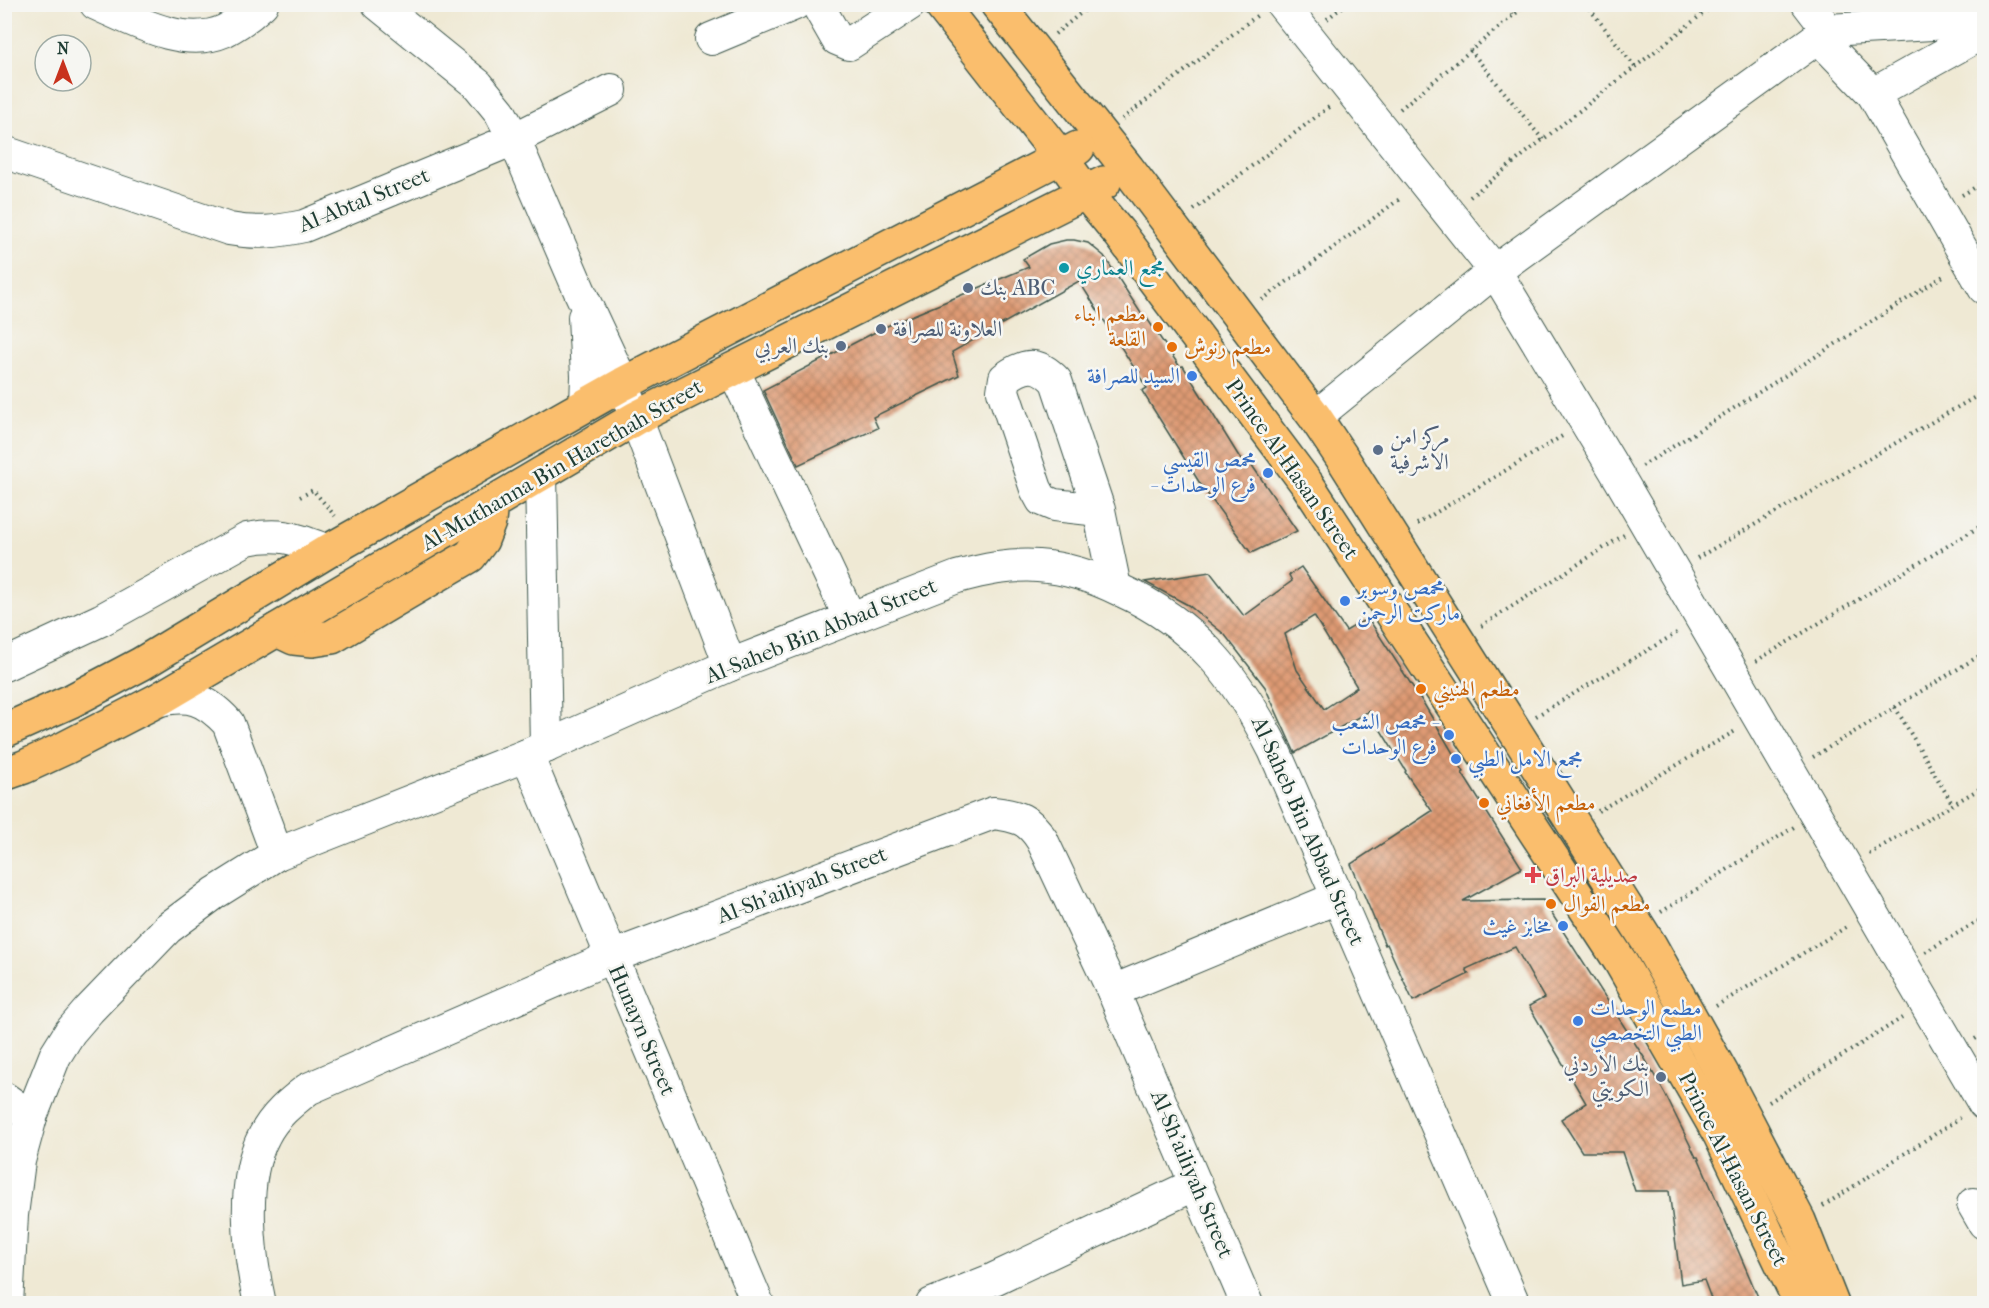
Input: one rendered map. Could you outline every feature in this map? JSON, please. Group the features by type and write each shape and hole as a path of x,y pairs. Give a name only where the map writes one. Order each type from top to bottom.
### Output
{"highway":[{"name":"Prince Al-Hasan Street","path":"940,4 1120,234 1307,484 1620,961 1720,1135 1801,1304"},
{"name":"Prince Al-Hasan Street","path":"997,4 1128,169 1315,417 1343,459 1638,926 1745,1117 1799,1221 1832,1304"},
{"path":"1010,182 1018,165 1021,150 1017,102"},
{"name":"Al-Muthanna Bin Harethah Street","path":"4,731 71,701 141,664 328,551 586,404 1010,182 1061,158 1101,135"},
{"name":"Al-Muthanna Bin Harethah Street","path":"4,774 65,748 156,701 636,418 1086,193 1128,169"},
{"path":"1034,218 1065,215 1083,218 1103,224 1120,234"},
{"path":"1307,484 1343,459"}],"street":[{"path":"96,4 153,28 183,35 202,35 223,31 262,4"},
{"path":"378,4 478,85 500,112 623,384 730,665"},
{"path":"711,39 795,4"},
{"path":"817,4 837,39 849,44 910,4"},
{"path":"1808,4 1823,34 1873,94 1984,288"},
{"path":"1272,8 1350,90 1495,271 1620,479 1984,1103"},
{"path":"1315,417 1495,271 1823,34 1984,21"},
{"path":"1873,94 1984,32"},
{"name":"Al-Abtal Street","path":"4,152 229,229 253,233 276,232 304,226 514,139 610,90"},
{"path":"580,292 587,348 586,404"},
{"path":"734,369 850,618"},
{"path":"537,751 541,474"},
{"path":"1099,510 1115,587"},
{"path":"4,665 101,620 247,539 268,535 287,536 328,551"},
{"name":"Al-Saheb Bin Abbad Street","path":"8,1304 12,1215 19,1161 31,1117 55,1056 70,1032 89,1010 168,928 215,893 277,854 537,751 730,665 957,577 983,570 1036,566 1064,569 1090,576 1146,602 1181,625 1218,660 1239,688 1274,750 1514,1304"},
{"path":"156,701 176,696 196,699 214,708 228,723 277,854"},
{"name":"Hunayn Street","path":"537,751 611,957 758,1304"},
{"name":"Al-Sh'ailiyah Street","path":"260,1304 251,1246 249,1206 252,1168 264,1136 281,1110 308,1089 611,957 993,813 1010,815 1034,827 1113,991 1247,1304"},
{"path":"1113,991 1339,897"},
{"path":"4,1098 31,1117"},
{"path":"932,1304 999,1291 1196,1184"}],"path":[{"path":"1034,52 1092,4"},
{"path":"1504,4 1513,15"},
{"path":"1379,126 1527,4"},
{"path":"1586,4 1635,67"},
{"path":"1450,214 1714,4"},
{"path":"1101,135 1272,8"},
{"path":"1470,50 1543,140"},
{"path":"1172,227 1350,90"},
{"path":"1240,317 1423,181"},
{"path":"1620,479 1969,261"},
{"path":"1674,572 1984,392"},
{"path":"1393,538 1586,422"},
{"path":"300,497 313,490"},
{"path":"1458,640 1645,522"},
{"path":"1733,675 1984,524"},
{"path":"1514,729 1701,619"},
{"path":"1790,771 1984,653"},
{"path":"1895,707 1953,805"},
{"path":"1575,825 1758,717"},
{"path":"1846,868 1984,786"},
{"path":"1638,926 1815,814"},
{"path":"1692,1020 1872,912"},
{"path":"1903,965 1984,918"},
{"path":"1745,1117 1926,1004"},
{"path":"1799,1221 1984,1103"}],"building":[{"path":"1066,240 1088,243 1104,256 1144,318 1146,317 1180,367 1183,366 1243,463 1249,461 1297,531 1251,553 1201,485 1142,391 1147,388 1079,281 952,352 959,375 873,417 878,428 798,465 763,390 887,326 1029,267 1023,259 1049,244"},
{"path":"1301,567 1346,631 1368,618 1424,704 1464,772 1462,773 1522,868 1463,901 1543,900 1665,1094 1698,1157 1761,1304 1713,1304 1704,1280 1681,1284 1669,1191 1635,1191 1622,1152 1582,1152 1561,1119 1586,1103 1529,1006 1544,998 1515,947 1466,969 1469,974 1413,1001 1387,944 1385,945 1351,864 1432,811 1405,772 1369,711 1295,753 1265,687 1225,635 1188,605 1145,582 1210,572 1244,616 1292,581 1289,575","holes":["1314,616 1357,687 1324,709 1297,670 1285,634"]}],"place":[{"name":"مجمع العماري","path":"1064,268"},
{"name":"بنك ABC","path":"968,288"},
{"name":"مطعم ابناء القلعة","path":"1158,327"},
{"name":"العلاونة للصرافة","path":"881,329"},
{"name":"بنك العربي","path":"841,346"},
{"name":"مطعم رنوش","path":"1172,347"},
{"name":"السيد للصرافة","path":"1192,376"},
{"name":"مركز امن الاشرفية","path":"1378,450"},
{"name":"محمص القيسي - فرع الوحدات","path":"1268,473"},
{"name":"محمص وسوبر ماركت الرحمن","path":"1345,601"},
{"name":"مطعم الهنيني","path":"1421,689"},
{"name":"محمص الشعب - فرع الوحدات","path":"1449,735"},
{"name":"مجمع الامل الطبي","path":"1456,759"},
{"name":"مطعم الأفغاني","path":"1484,803"},
{"name":"صديلية البراق","path":"1533,875"},
{"name":"مطعم الفوال","path":"1551,904"},
{"name":"مخابز غيث","path":"1563,926"},
{"name":"مطمع الوحدات الطبي التخصصي","path":"1578,1021"},
{"name":"بنك الأردني الكويتي","path":"1661,1077"}]}
